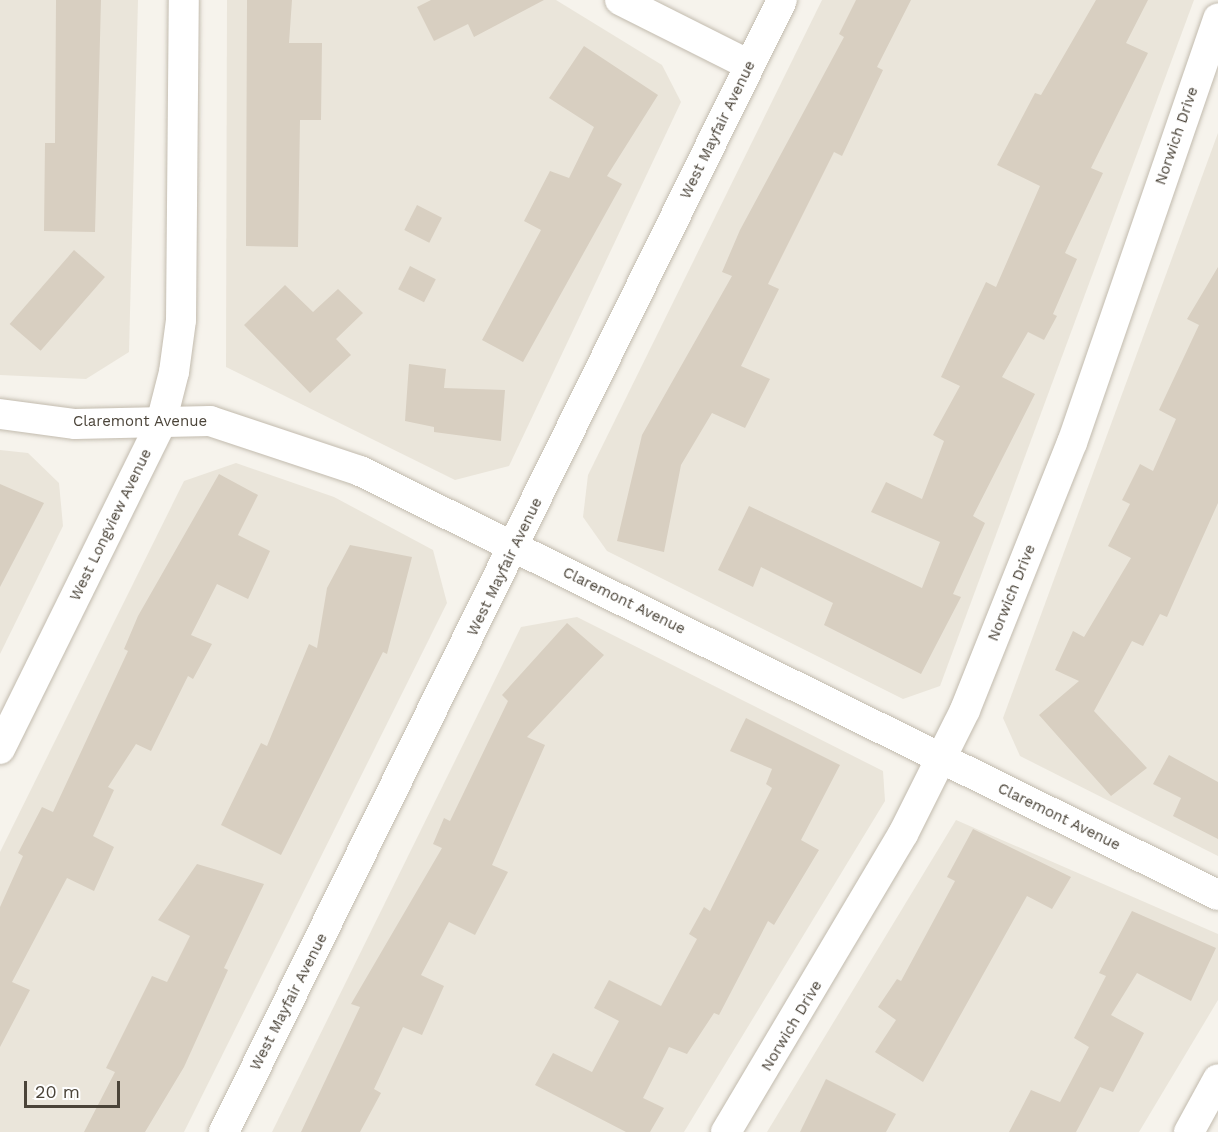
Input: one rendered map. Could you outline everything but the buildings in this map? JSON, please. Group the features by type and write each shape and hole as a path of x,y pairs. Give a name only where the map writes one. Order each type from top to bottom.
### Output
{"street":[{"name":"West Longview Avenue","path":"0,749 161,423 181,320 184,0"},
{"path":"620,0 749,65"},
{"name":"West Mayfair Avenue","path":"224,1132 516,547 782,0"},
{"name":"Norwich Drive","path":"726,1132 839,946 940,758 1072,443 1218,18"},
{"name":"Claremont Avenue","path":"0,414 75,424 210,421 251,431 360,471 1218,895"},
{"path":"1189,1132 1218,1080"}],"shaded area":[{"path":"0,0 138,0 129,352 86,379 0,375"},
{"path":"227,0 556,0 662,65 681,102 509,466 455,480 226,367"},
{"path":"822,0 1194,0 940,686 903,699 607,551 583,517 588,475"},
{"path":"1218,133 1218,856 1020,756 1003,718"},
{"path":"0,450 28,453 59,483 63,526 0,654"},
{"path":"236,463 334,497 433,550 447,603 184,1132 0,1132 0,852 184,481"},
{"path":"577,617 883,771 885,801 684,1132 272,1132 521,627"},
{"path":"956,820 1218,934 1218,1000 1139,1132 767,1132"}]}
